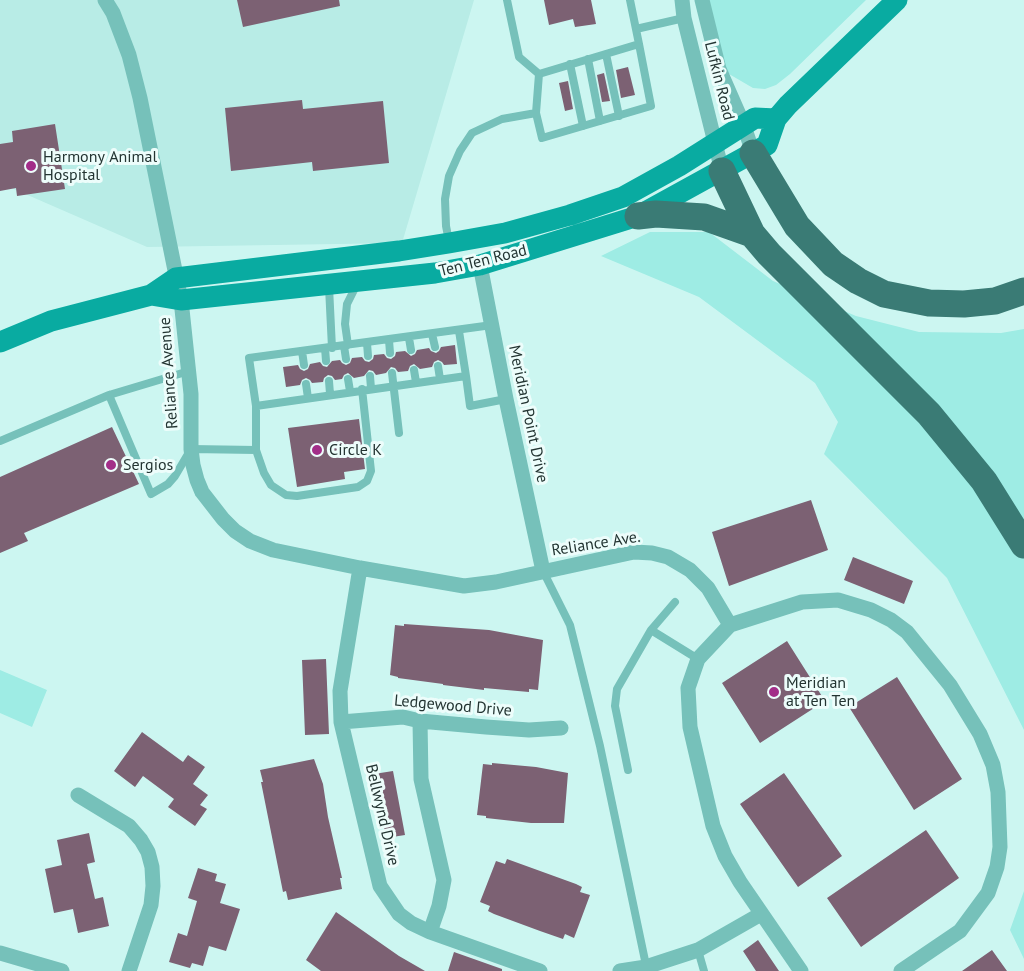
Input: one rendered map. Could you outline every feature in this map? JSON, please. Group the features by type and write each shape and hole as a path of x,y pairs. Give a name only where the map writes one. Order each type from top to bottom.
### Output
{"highway":[{"path":"753,153 797,226 833,264 858,281 884,294 929,303 964,304 995,301 1024,291"},
{"path":"722,171 752,234 769,254 929,414 984,481 1024,545"},
{"path":"638,216 656,214 704,217 752,234"}],"main road":[{"name":"Ten Ten Road","path":"151,294 181,300 435,273 480,265 638,216 767,145 776,119 788,105 897,0"},
{"name":"Ten Ten Road","path":"0,342 51,321 151,294 176,278 399,251 505,233 570,215 623,197 679,166 755,118 776,119"}],"street":[{"name":"Reliance Avenue","path":"105,0 129,54 140,98 181,300 189,371 191,448 197,480 209,503 235,531 250,541 273,550 360,568 464,586 496,582 543,571"},
{"name":"Lufkin Road","path":"682,0 684,18 722,171"},
{"name":"Lufkin Road","path":"702,0 719,69 753,153"},
{"name":"Meridian Point Drive","path":"480,265 543,571"},
{"name":"Reliance Ave.","path":"543,571 634,552 668,557 690,570 708,588 730,625"},
{"name":"Bellwynd Drive","path":"360,568 340,691 341,722 380,886 399,914 430,932 540,971"},
{"path":"801,971 761,914 725,856 713,826 690,727 688,688 698,658 730,625 802,602 838,600 871,610 891,620 907,632 950,685 980,734 993,765 998,792 1000,847 997,867 988,893 960,931 901,971"},
{"name":"Ledgewood Drive","path":"341,722 403,717 420,721 530,730 561,728"},
{"path":"420,721 421,779 444,880 439,906 430,932"},
{"path":"78,795 129,826 141,840 150,860 153,886 151,905 129,971"},
{"path":"620,971 647,969 698,950 761,914"},
{"path":"0,953 62,971"}],"lane":[{"path":"507,0 519,57 538,74"},
{"path":"538,74 536,113 542,138 651,106 630,0"},
{"path":"636,29 684,18"},
{"path":"538,74 639,44"},
{"path":"606,54 619,116"},
{"path":"588,59 600,121"},
{"path":"570,64 583,126"},
{"path":"449,243 445,199 449,176 472,133 502,119 536,113"},
{"path":"345,359 345,314 347,304 358,282"},
{"path":"326,362 329,285"},
{"path":"362,389 371,471 367,481 358,487 297,496 286,495 271,485 256,450 256,406 249,358 492,325"},
{"path":"459,330 470,405 506,399"},
{"path":"432,334 435,348"},
{"path":"409,338 411,350"},
{"path":"389,340 390,353"},
{"path":"367,343 368,356"},
{"path":"302,351 304,364"},
{"path":"438,366 440,379"},
{"path":"414,370 416,382"},
{"path":"0,441 109,395 189,371"},
{"path":"392,373 399,433"},
{"path":"370,376 371,388"},
{"path":"256,406 362,389 466,376"},
{"path":"348,379 350,391"},
{"path":"329,381 330,394"},
{"path":"306,384 308,398"},
{"path":"109,395 151,494 168,484 176,476 191,448 256,450"},
{"path":"543,571 570,625 600,746 647,969"},
{"path":"628,770 615,706 617,689 651,630 675,602"},
{"path":"651,630 698,658"},
{"path":"698,950 704,971"}],"shaded area":[{"path":"0,0 474,0 402,243 147,247 0,183"},
{"path":"707,0 866,0 790,74 776,85 765,89 753,88 729,74 722,60"},
{"path":"650,232 709,232 773,281 856,316 919,332 1001,333 1024,329 1024,730 947,578 824,454 838,422 815,383 699,297 601,256"},
{"path":"0,670 47,690 32,727 0,713"},
{"path":"1024,891 1024,959 1010,930"}],"building":[{"path":"237,0 339,0 340,6 243,27"},
{"path":"544,0 591,0 596,24 575,27 573,19 549,25"},
{"path":"628,67 635,95 621,98 616,70"},
{"path":"604,73 610,101 602,102 597,75"},
{"path":"568,81 573,109 565,111 559,83"},
{"path":"302,100 303,109 383,101 389,163 313,171 312,162 231,171 225,108"},
{"name":"Harmony Animal Hospital","path":"55,124 65,189 17,196 16,188 0,191 0,144 13,142 12,131"},
{"path":"455,345 457,364 444,365 438,360 432,367 420,369 414,364 408,371 398,372 391,367 386,373 376,375 369,370 364,376 354,378 348,373 342,379 335,380 328,375 323,382 312,383 306,378 300,385 286,387 283,367 298,365 304,371 310,364 320,362 327,367 332,361 340,360 346,365 352,358 362,357 369,362 374,355 384,354 391,359 396,352 405,351 411,356 417,350 429,348 436,353 441,347"},
{"name":"Circle K","path":"359,419 365,469 344,472 345,479 297,487 288,428"},
{"path":"112,427 139,484 24,533 28,541 0,553 0,477"},
{"path":"811,500 828,550 729,586 712,532"},
{"path":"853,557 913,581 904,604 844,580"},
{"path":"404,624 489,630 543,640 538,690 529,689 529,692 484,688 484,690 390,675 395,625 404,626"},
{"name":"Meridian at Ten Ten","path":"787,641 825,701 760,743 722,683"},
{"path":"326,659 329,734 305,735 302,660"},
{"path":"897,677 962,779 914,810 849,707"},
{"path":"142,732 183,762 188,755 205,767 193,784 208,795 200,805 207,809 195,826 168,807 174,799 143,776 135,787 114,771"},
{"path":"314,759 323,784 342,878 340,878 342,889 288,900 286,891 283,892 260,770"},
{"path":"492,763 568,773 564,823 531,823 477,815 483,764 492,765"},
{"path":"393,771 405,835 386,838 374,774"},
{"path":"784,773 842,856 798,887 740,804"},
{"path":"926,830 959,878 861,947 827,898"},
{"path":"89,833 95,862 87,864 95,899 103,897 109,926 78,933 73,909 54,913 45,869 62,865 57,840"},
{"path":"507,859 576,884 582,887 580,892 590,895 574,938 565,934 563,939 494,914 488,911 490,906 480,902 496,861 505,864"},
{"path":"198,868 217,874 215,881 226,884 220,903 240,909 226,951 209,946 203,966 192,963 190,968 169,962 178,933 187,936 197,901 188,898"},
{"path":"336,912 399,956 425,971 321,971 306,960"},
{"path":"758,940 779,971 756,971 743,951"},
{"path":"992,950 1007,971 962,971"},
{"path":"454,952 502,969 502,971 448,971"}],"place":[{"name":"Harmony Animal Hospital","path":"31,166"},
{"name":"Circle K","path":"317,450"},
{"name":"Sergios","path":"111,465"},
{"name":"Meridian at Ten Ten","path":"774,692"}]}
